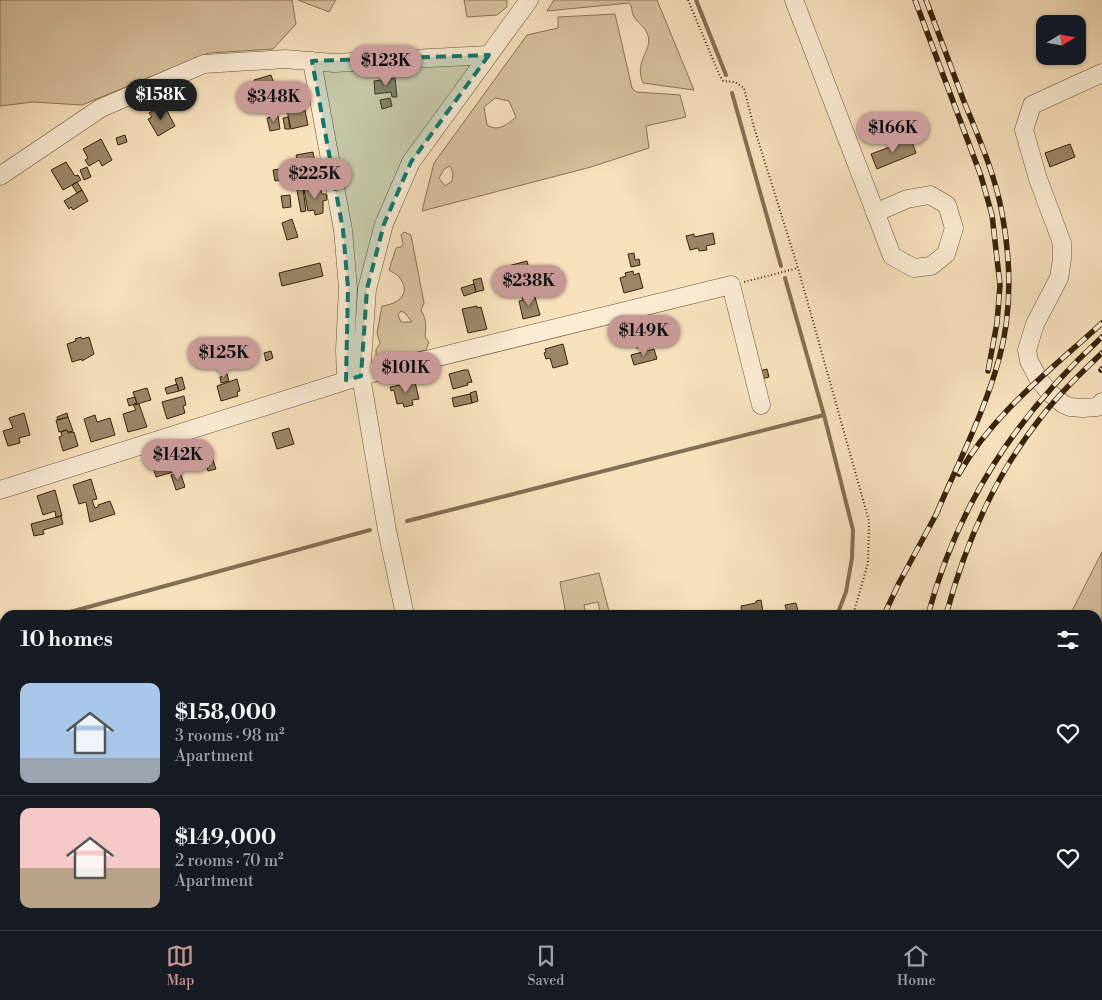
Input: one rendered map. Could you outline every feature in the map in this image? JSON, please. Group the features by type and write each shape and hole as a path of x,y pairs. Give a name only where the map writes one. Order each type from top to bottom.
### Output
{"street":[{"path":"353,378 367,289 384,224 411,162 530,0"},
{"path":"794,0 875,213 892,256 914,268 931,266 946,254 954,228 947,205 930,195 907,199 875,213"},
{"path":"0,176 102,108 204,64 285,59 334,63 489,55"},
{"path":"312,61 343,230 348,288 345,350 353,378 404,610"},
{"path":"1102,74 1032,105 1024,130 1038,179 1062,243 1059,278 1035,324 1027,350 1029,361 1048,392 1063,404 1070,407 1083,408 1097,407 1102,402"},
{"path":"0,490 353,378 731,285 761,405"}],"path":[{"path":"688,0 723,81 735,82 744,88 768,176 798,268 869,521 868,563 854,610"},
{"path":"731,285 798,268"}],"highlighted area":[{"path":"489,55 411,162 384,224 367,289 361,376 346,380 348,288 343,230 312,61"}],"shaded area":[{"path":"0,0 292,0 296,24 273,49 209,53 82,105 33,102 0,106"},
{"path":"298,0 336,0 329,12"},
{"path":"464,0 507,0 507,7 497,15 467,17"},
{"path":"554,0 657,0 694,90 643,83 641,67 649,39 645,29 634,17 629,3 547,11"},
{"path":"615,14 632,88 636,92 680,95 686,117 646,126 649,148 591,167 422,211 434,163 527,35 558,28 558,17","holes":["495,98 509,101 516,117 499,128 487,125 484,107","450,166 453,172 452,181 445,186 439,178 444,169"]},
{"path":"404,232 411,235 424,303 421,310 426,324 425,337 429,342 426,350 409,354 402,353 394,359 387,359 376,356 376,350 380,343 377,333 382,306 394,303 404,293 403,283 396,274 389,270 396,248 401,247 403,244 401,235","holes":["401,311 412,322 401,322 398,315"]},
{"path":"1102,552 1102,610 1073,610"},
{"path":"599,573 609,610 599,610 598,602 584,605 585,610 565,610 560,582"}],"building":[{"path":"271,75 277,92 260,98 254,80"},
{"path":"395,78 397,97 392,97 391,92 375,94 374,81"},
{"path":"390,98 392,106 382,109 380,100"},
{"path":"164,105 175,126 158,136 148,119 152,117 149,113"},
{"path":"304,106 308,125 291,129 287,110"},
{"path":"278,116 280,129 270,131 267,118"},
{"path":"288,117 290,129 285,129 283,118"},
{"path":"125,135 127,142 118,145 116,138"},
{"path":"101,139 112,160 102,166 99,160 89,166 85,160 88,158 83,149"},
{"path":"911,139 916,153 877,169 871,154"},
{"path":"1070,144 1075,157 1050,167 1045,153"},
{"path":"313,152 318,178 301,181 300,173 293,175 293,177 275,181 273,170 294,167 293,164 298,163 296,155"},
{"path":"66,162 75,176 78,175 81,180 63,190 51,170"},
{"path":"87,167 91,177 84,180 80,170"},
{"path":"77,182 82,190 77,193 72,185"},
{"path":"320,187 322,194 326,194 327,200 323,201 323,213 315,215 314,210 308,211 304,190"},
{"path":"303,189 306,211 301,212 297,190"},
{"path":"82,190 88,201 73,210 71,207 69,209 64,201"},
{"path":"290,195 291,207 283,208 281,196"},
{"path":"292,219 298,237 287,240 282,223"},
{"path":"713,233 715,244 706,246 707,250 699,251 698,248 690,250 686,236 694,234 694,237"},
{"path":"634,253 635,260 639,259 640,265 631,267 628,254"},
{"path":"527,261 531,276 512,280 508,266"},
{"path":"320,263 323,276 282,286 279,273"},
{"path":"633,271 634,275 639,273 643,288 624,293 620,278 626,276 625,273"},
{"path":"481,278 484,290 476,292 473,280"},
{"path":"474,284 476,292 464,296 461,288"},
{"path":"533,294 535,297 540,315 523,319 519,301 523,300 522,296"},
{"path":"477,306 477,308 481,307 487,329 468,333 462,309"},
{"path":"646,324 650,341 647,342 648,346 637,348 636,344 631,345 627,329"},
{"path":"81,337 82,339 89,337 94,354 82,361 82,359 72,362 67,344"},
{"path":"563,344 568,364 553,368 550,358 546,359 545,349"},
{"path":"231,345 234,358 227,360 223,347"},
{"path":"654,349 657,359 634,365 631,355"},
{"path":"271,351 273,358 266,361 264,353"},
{"path":"767,369 769,377 761,379 759,371"},
{"path":"468,370 472,382 453,389 449,374"},
{"path":"227,374 229,381 221,383 220,377"},
{"path":"182,377 185,389 179,391 175,379"},
{"path":"237,379 240,391 237,392 238,396 221,401 217,386"},
{"path":"415,382 419,399 412,400 413,405 404,407 403,403 397,404 394,390 391,391 390,387"},
{"path":"177,384 179,391 167,394 165,388"},
{"path":"147,388 151,400 137,404 133,392"},
{"path":"476,391 478,401 472,403 470,393"},
{"path":"470,394 472,403 454,407 452,398"},
{"path":"184,396 186,405 183,406 185,413 167,419 162,402"},
{"path":"135,397 137,403 129,406 127,399"},
{"path":"139,404 147,427 128,432 123,414 136,410 133,405"},
{"path":"24,413 30,435 19,438 20,443 8,446 3,431 13,428 9,418"},
{"path":"67,413 68,417 58,420 57,417"},
{"path":"95,415 97,422 110,418 115,435 91,442 84,419"},
{"path":"68,417 73,431 59,432 56,420"},
{"path":"289,428 294,444 277,449 272,433"},
{"path":"67,430 68,433 74,432 78,446 63,451 59,437 62,436 61,432"},
{"path":"198,445 203,461 196,463 197,468 192,469 190,465 184,466 180,451"},
{"path":"168,455 170,460 173,459 175,465 172,466 173,472 156,477 151,460"},
{"path":"212,457 216,469 208,471 205,460"},
{"path":"180,472 185,487 176,490 171,475"},
{"path":"91,479 97,499 92,500 95,508 110,501 115,514 90,522 86,502 79,504 73,485"},
{"path":"55,490 62,516 56,517 55,511 43,515 37,496"},
{"path":"61,516 63,524 43,530 44,534 34,536 31,524"},
{"path":"761,600 763,610 741,610 741,606 756,603 756,601"},
{"path":"796,603 798,610 786,610 785,605"}],"waterway":[{"path":"696,0 726,75"},
{"path":"732,93 781,266"},
{"path":"785,278 824,415 853,530 852,558 846,592 839,610"},
{"path":"407,521 824,415"},
{"path":"77,610 370,530"}],"railway":[{"path":"915,0 981,176 992,215 1000,285 997,323 988,371"},
{"path":"926,0 986,155 995,184 1005,231 1009,286 1003,341 993,379 986,400 935,517"},
{"path":"959,474 973,452 1006,412 1024,393 1102,323"},
{"path":"930,610 956,535 994,463 1043,398 1102,337"},
{"path":"948,610 972,538 1008,465 1046,411 1069,385 1102,353"},
{"path":"886,610 938,511"}]}
